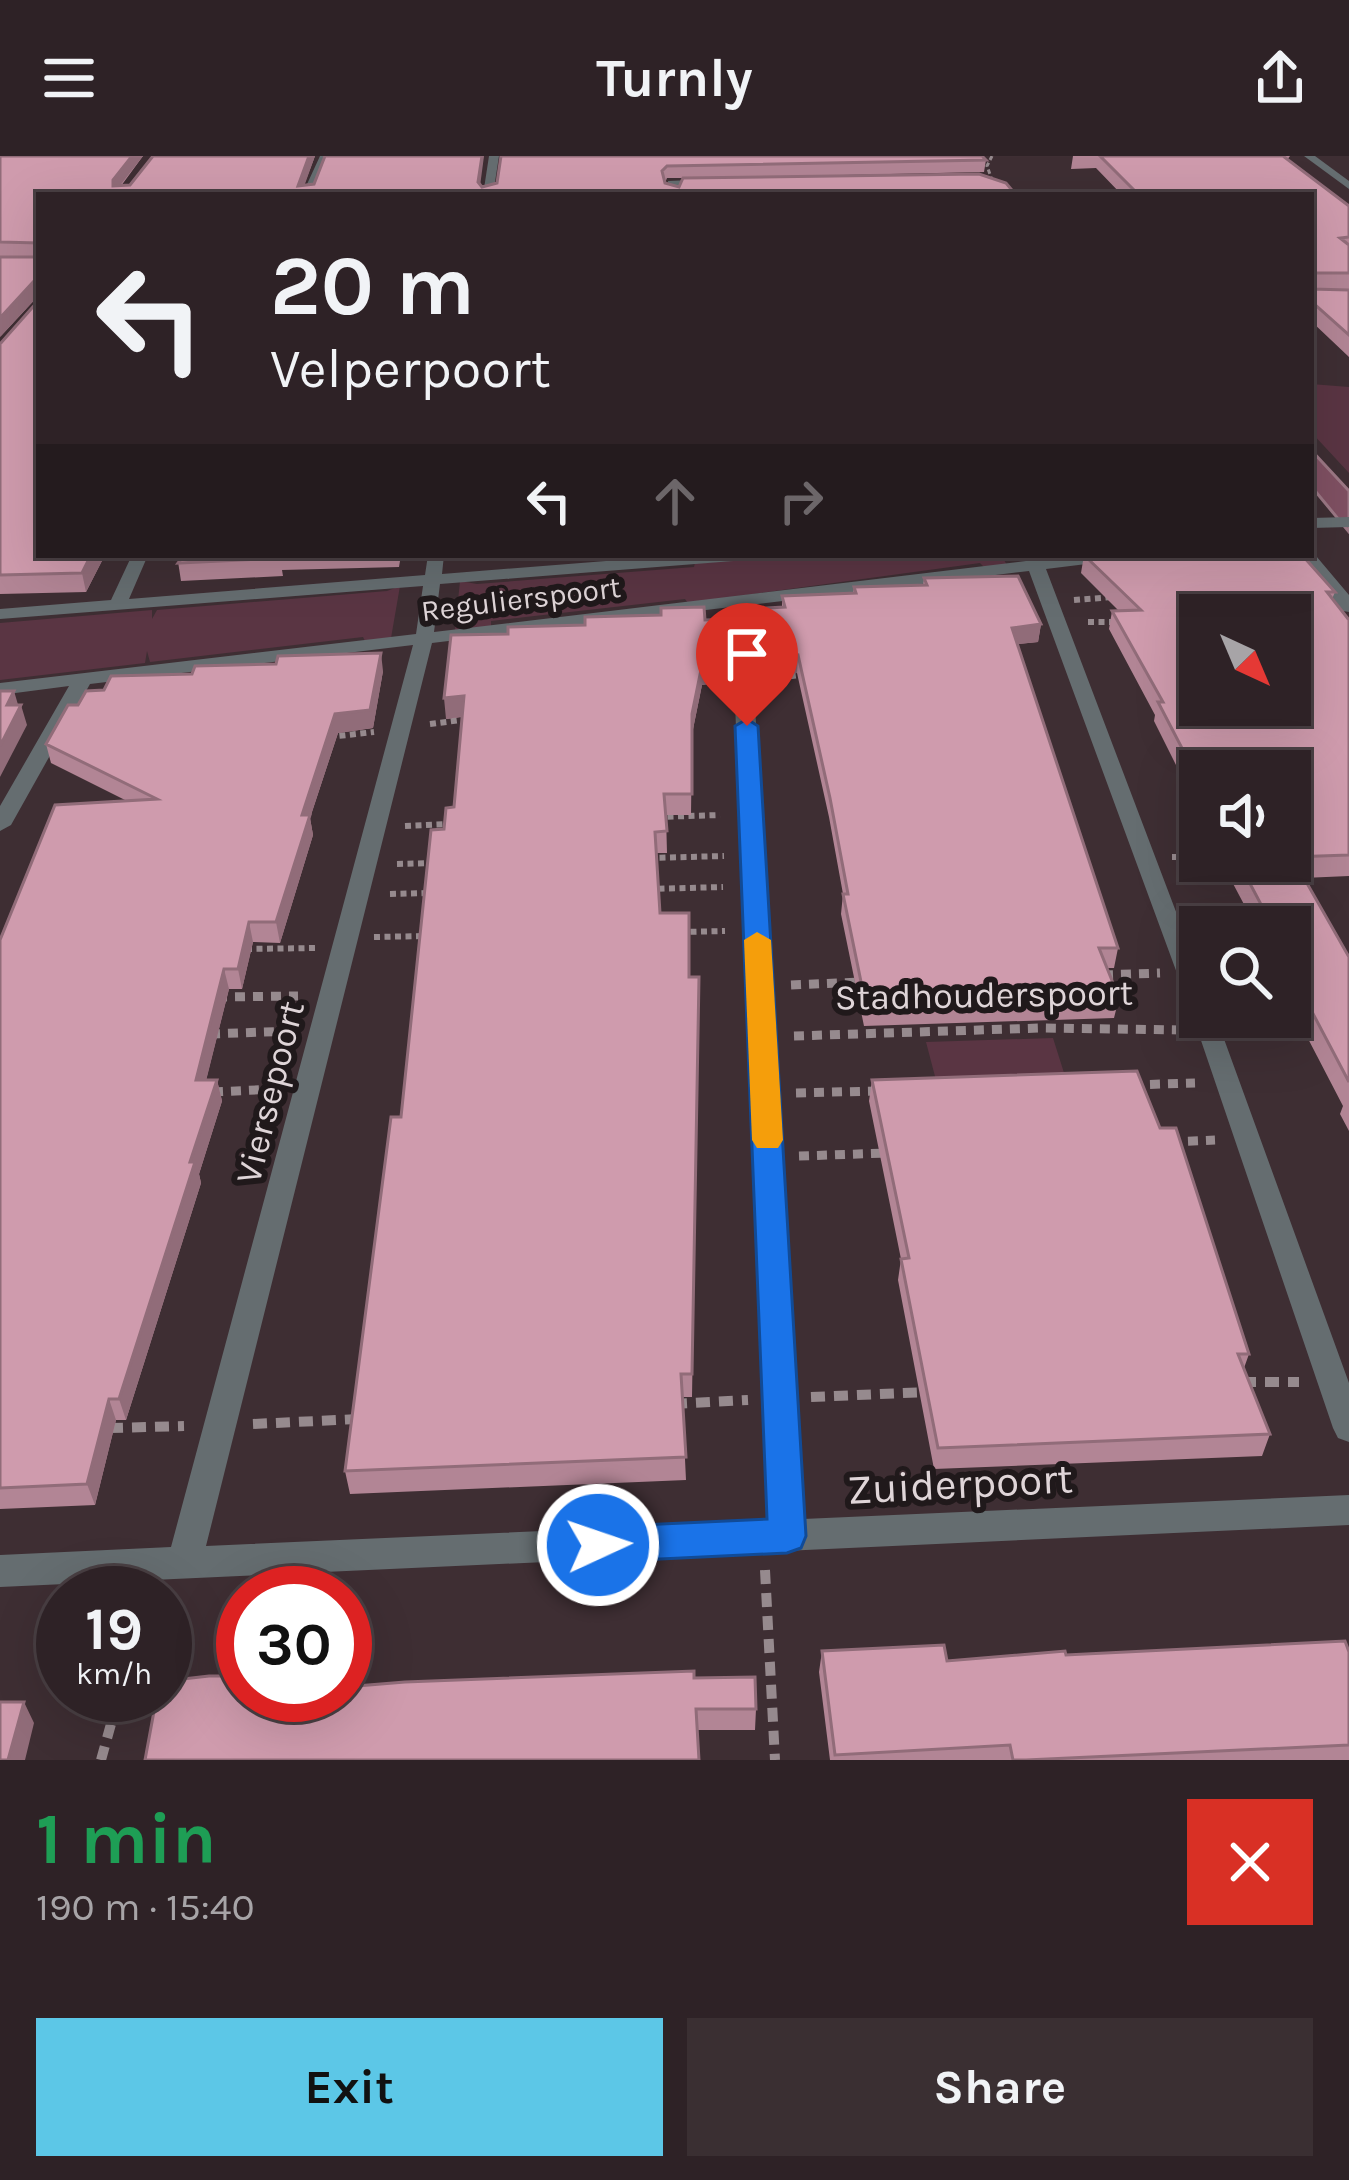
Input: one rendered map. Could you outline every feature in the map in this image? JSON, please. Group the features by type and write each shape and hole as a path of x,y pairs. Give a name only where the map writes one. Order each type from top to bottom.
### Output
{"street":[{"path":"308,192 325,156"},
{"path":"488,192 494,156"},
{"path":"1309,156 1349,186"},
{"path":"673,189 733,182"},
{"path":"1314,523 1349,522"},
{"path":"117,605 139,558"},
{"name":"Viersepoort","path":"184,1564 424,638 436,558"},
{"name":"Regulierspoort","path":"0,614 703,558"},
{"name":"Regulierspoort","path":"0,689 1068,558"},
{"path":"1311,558 1349,608"},
{"name":"Stadhouderspoort","path":"1034,560 1179,950"},
{"path":"740,600 780,1398 775,1536"},
{"path":"0,825 83,679"},
{"name":"Stadhouderspoort","path":"1211,1038 1349,1428"},
{"name":"Zuiderpoort","path":"0,1571 1349,1510"}],"path":[{"path":"985,176 979,166 988,158"},
{"path":"988,158 992,180"},
{"path":"1055,612 1134,596"},
{"path":"1055,612 1138,621"},
{"path":"744,682 809,674"},
{"path":"314,739 486,717"},
{"path":"642,818 751,814"},
{"path":"375,827 465,824"},
{"path":"641,858 753,855"},
{"path":"365,865 458,862"},
{"path":"640,889 754,886"},
{"path":"357,895 452,893"},
{"path":"665,932 757,930"},
{"path":"229,949 440,936"},
{"path":"1094,975 1179,972"},
{"path":"760,986 878,982"},
{"path":"210,998 331,995"},
{"name":"Stadhouderspoort","path":"762,1037 1179,1020"},
{"path":"202,1034 322,1030"},
{"path":"1127,1085 1227,1082"},
{"path":"207,1092 307,1088"},
{"path":"765,1094 895,1091"},
{"path":"1149,1142 1247,1139"},
{"path":"768,1157 902,1152"},
{"path":"1227,1383 1332,1382"},
{"path":"654,1405 948,1391"},
{"path":"87,1429 380,1418"},
{"path":"775,1536 775,1760"},
{"path":"101,1760 112,1722"}],"shaded area":[{"path":"1314,384 1349,387 1349,473 1314,435"},
{"path":"1314,453 1349,491 1349,532 1314,490"},
{"path":"1003,558 1007,565 985,568 980,563 688,603 685,599 491,621 491,626 455,630 460,581 477,584 694,567 695,563"},
{"path":"400,586 391,638 365,641 363,637 150,662 147,651 145,663 0,680 0,623 152,610 152,619 157,610 387,591"},
{"path":"1053,1038 1065,1076 937,1084 926,1042"}],"building":[{"path":"0,156 132,156 113,186 130,185 153,156 309,156 298,186 314,184 325,156 482,156 478,182 482,187 497,183 501,156 982,156 986,160 667,166 662,171 665,183 679,187 683,178 979,174 1006,183 1014,192 36,192 36,243 0,242"},
{"path":"1100,156 1283,156 1349,206 1349,237 1340,238 1349,245 1349,273 1315,273 1314,278 1314,192 1136,192"},
{"path":"0,257 36,257 36,281 0,318"},
{"path":"1314,289 1349,290 1349,335 1314,304"},
{"path":"36,303 36,558 90,558 82,573 0,575 0,344"},
{"path":"182,558 280,558 178,563"},
{"path":"1087,558 1305,558 1335,592 1327,592 1349,620 1349,855 1311,856 1311,750 1183,750 1158,702 1163,702 1112,611 1141,610"},
{"path":"1018,576 1041,624 1012,628 1118,948 1099,948 1119,998 866,1006 830,798 798,655 776,658 758,651 756,620 768,620 767,608 785,607 782,596 927,585 924,578"},
{"path":"704,607 705,620 728,619 724,663 702,665 692,714 692,794 664,794 667,831 655,832 660,913 689,913 689,977 699,977 692,1374 681,1374 686,1457 345,1471 391,1117 401,1117 431,830 444,829 446,808 454,807 464,696 444,698 451,635 508,634 508,627 585,625 585,617 661,615 661,608"},
{"path":"381,653 370,710 335,714 302,815 310,815 276,922 249,922 238,969 224,969 196,1080 217,1080 119,1399 109,1399 87,1484 0,1488 0,940 55,805 157,799 46,744 68,705 78,705 86,691 104,690 111,676 192,674 195,666 276,664 278,656"},
{"path":"0,691 14,691 7,705 21,705 0,746"},
{"path":"1249,882 1306,882 1349,957 1349,1082 1311,1010 1311,906 1262,906"},
{"path":"1137,1071 1160,1128 1176,1128 1249,1354 1238,1354 1270,1434 938,1448 901,1259 909,1258 872,1080"},
{"path":"1345,1641 1349,1745 1026,1760 1013,1760 1010,1745 835,1755 822,1651 944,1645 947,1661 1065,1651 1066,1655"},
{"path":"694,1671 694,1678 755,1677 756,1709 696,1709 699,1760 145,1760 152,1722 192,1722 192,1678 216,1676 216,1722 372,1722 372,1685"},
{"path":"0,1702 24,1702 8,1760 0,1760"}],"slow traffic":[{"path":"757,940 767,1140"}],"route":[{"path":"598,1545 787,1536 747,726"}]}
